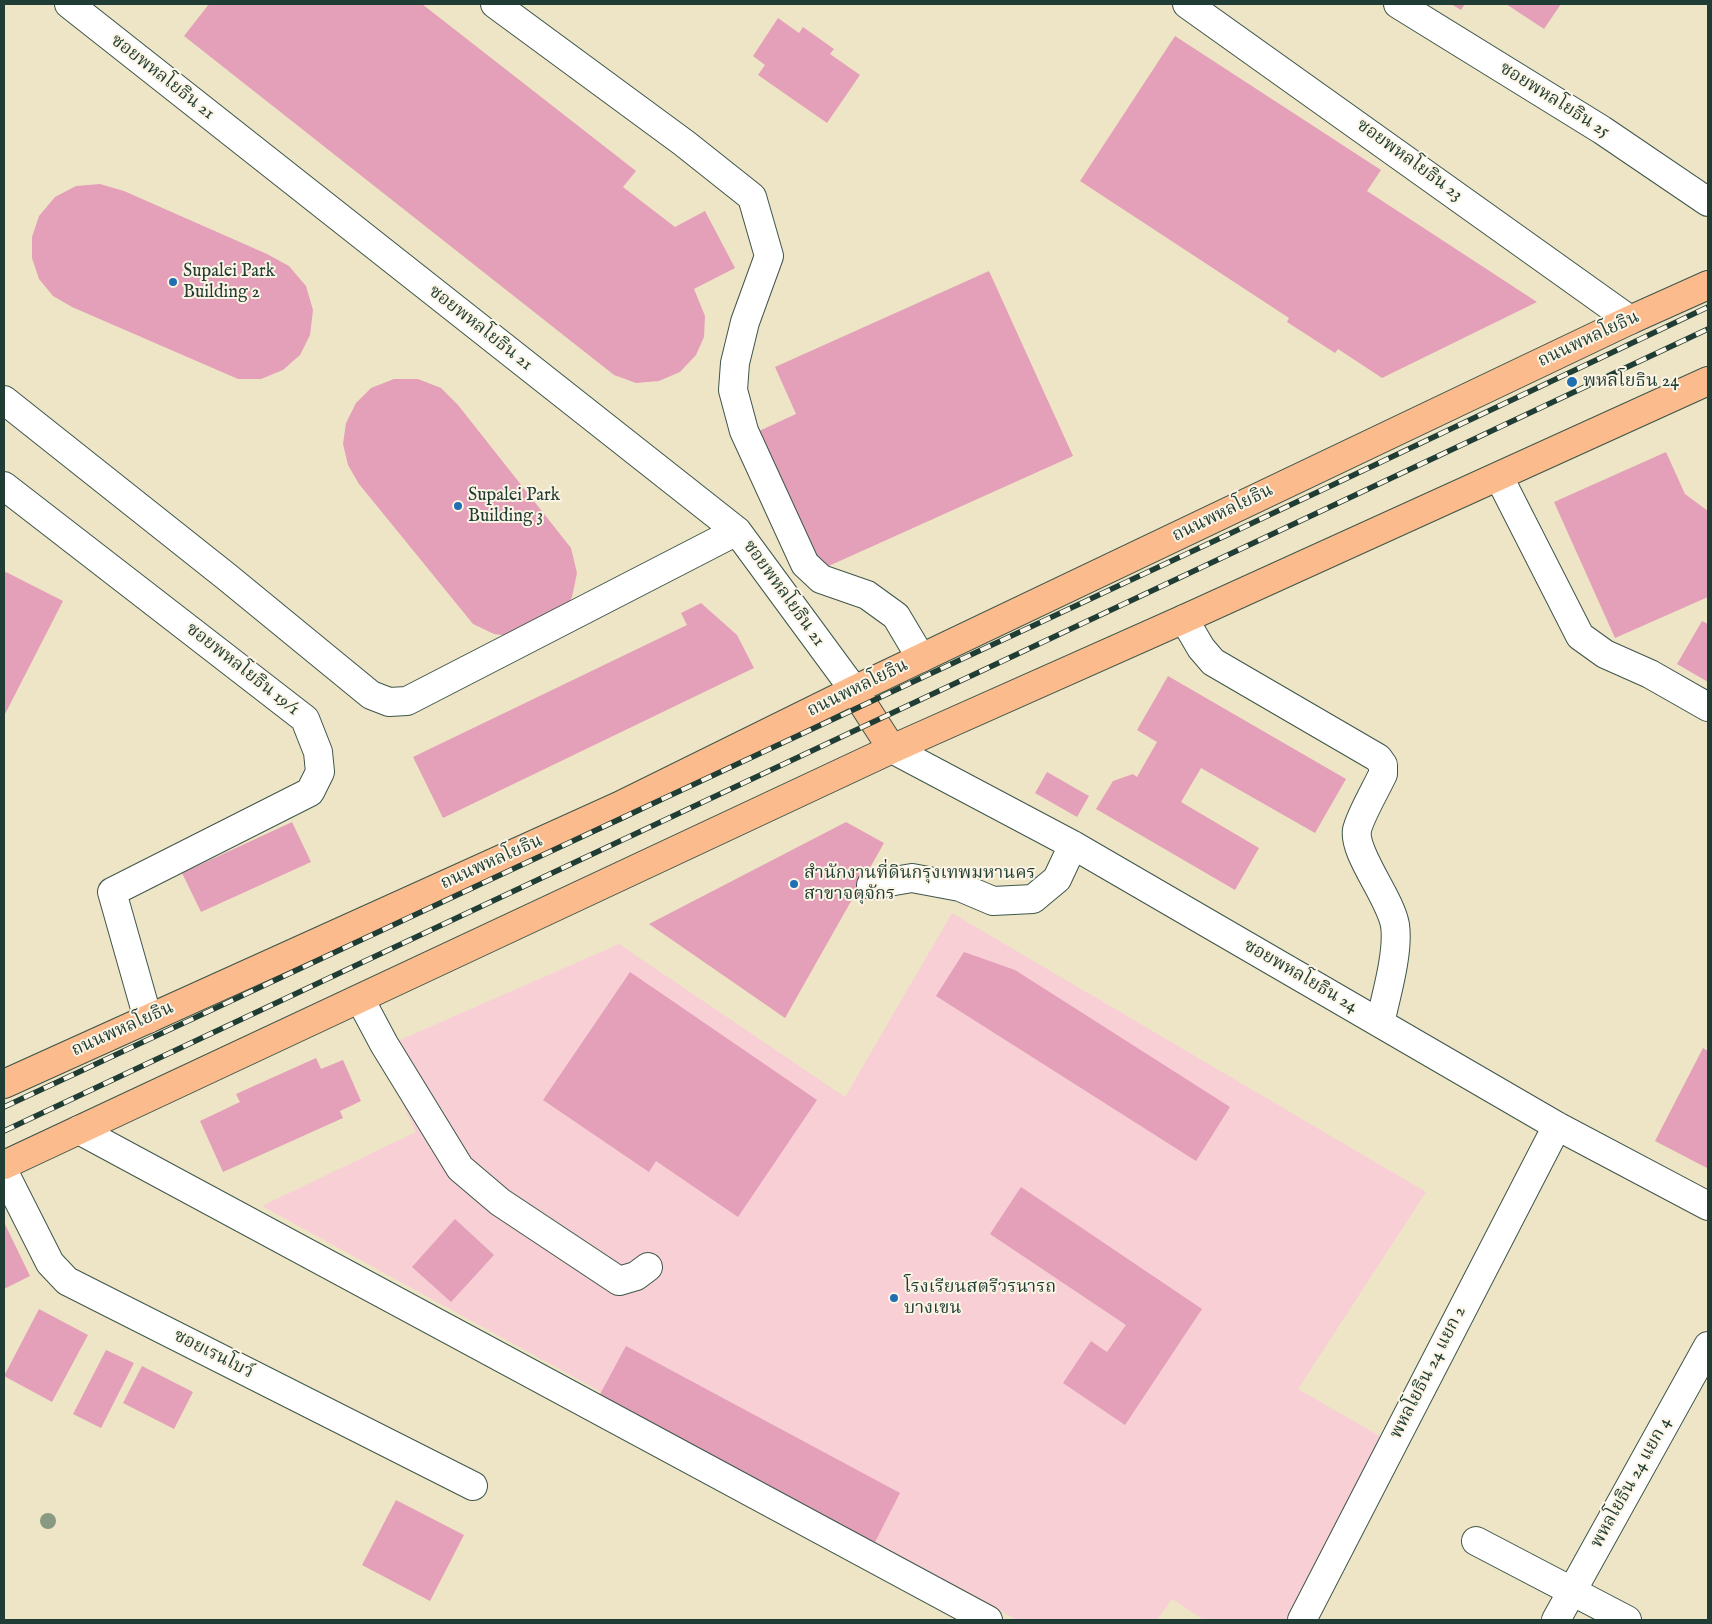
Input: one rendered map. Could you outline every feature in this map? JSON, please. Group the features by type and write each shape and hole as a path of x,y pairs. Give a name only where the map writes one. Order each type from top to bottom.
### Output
{"main road":[{"name":"ถนนพหลโยธิน","path":"4,1084 619,806 921,658 1630,320 1708,286"},
{"path":"4,1165 892,749 1184,620 1708,381"},
{"path":"854,690 892,749"}],"street":[{"name":"ซอยพหลโยธิน 21","path":"69,4 737,531 854,690"},
{"path":"495,4 684,143 752,197 769,256 745,322 735,363 733,390 744,431 806,564 821,579 867,595 896,616 921,658"},
{"name":"ซอยพหลโยธิน 23","path":"1187,4 1630,320"},
{"name":"ซอยพหลโยธิน 25","path":"1398,4 1602,130 1708,202"},
{"path":"4,400 227,577 371,696 389,702 407,701 737,531"},
{"path":"1500,477 1580,636 1605,654 1650,674 1708,707"},
{"name":"ซอยพหลโยธิน 19/1","path":"4,486 305,719 318,752 320,772 310,792 112,892 148,1019"},
{"path":"1184,620 1200,648 1213,662 1378,758 1383,765 1383,774 1357,830 1358,846 1389,905 1395,926 1392,968 1380,1023"},
{"name":"ซอยพหลโยธิน 24","path":"892,749 1073,845 1557,1126 1708,1206"},
{"path":"871,885 912,878 960,887 993,901 1033,899 1057,879 1073,845"},
{"path":"360,999 384,1044 460,1168 500,1202 619,1281 636,1276 648,1267"},
{"name":"พหลโยธิน 24 แยก 2","path":"1302,1620 1557,1126"},
{"path":"79,1130 988,1620"},
{"name":"ซอยเรนโบว์","path":"4,1172 50,1263 67,1281 473,1486"},
{"name":"พหลโยธิน 24 แยก 4","path":"1556,1620 1708,1346"},
{"path":"1476,1542 1627,1620"}],"shaded area":[{"name":"โรงเรียนสตรีวรนารถ บางเขน","path":"952,913 1426,1192 1298,1389 1383,1438 1288,1620 1204,1620 1172,1599 1157,1620 1017,1620 262,1206 416,1132 377,1050 619,944 845,1097"}],"building":[{"path":"209,4 422,4 636,171 623,187 675,227 705,211 735,268 694,289 705,316 704,337 696,355 680,372 659,381 636,383 614,375 184,36"},
{"path":"1451,4 1465,4 1461,10"},
{"path":"1506,4 1561,4 1544,29"},
{"path":"778,18 799,33 803,27 834,49 830,54 860,75 827,123 758,75 765,65 753,56"},
{"path":"1175,36 1381,170 1367,191 1537,302 1382,378 1338,349 1335,353 1287,322 1289,318 1080,181"},
{"name":"Supalei Park Building 2","path":"100,184 124,191 267,254 289,266 306,286 313,310 310,335 300,355 283,370 261,379 238,379 72,307 53,296 39,279 32,258 32,237 39,216 55,197 76,186"},
{"path":"989,271 1073,456 822,569 759,431 796,414 775,367"},
{"name":"Supalei Park Building 3","path":"394,379 418,379 441,388 458,405 571,548 577,573 572,597 559,618 517,637 494,634 473,624 359,484 348,465 343,444 346,423 356,403 371,388"},
{"path":"1666,452 1685,494 1708,511 1708,597 1615,638 1554,502"},
{"path":"4,571 63,601 4,716"},
{"path":"701,603 737,635 754,668 443,818 413,757 687,625 681,613"},
{"path":"1702,621 1708,624 1708,682 1677,664"},
{"path":"1168,676 1346,779 1315,833 1201,768 1181,802 1259,848 1235,890 1096,809 1113,781 1133,774 1137,777 1157,742 1137,730"},
{"path":"1047,772 1089,796 1077,817 1035,793"},
{"path":"292,822 311,862 201,912 182,873"},
{"name":"สำนักงานที่ดินกรุงเทพมหานคร สาขาจตุจักร","path":"846,822 884,843 785,1018 649,924"},
{"path":"964,952 1015,970 1230,1107 1196,1161 936,996"},
{"path":"630,972 817,1100 738,1217 656,1161 649,1172 543,1100"},
{"path":"1703,1048 1708,1051 1707,1168 1655,1141"},
{"path":"316,1058 321,1069 343,1060 361,1101 340,1111 343,1118 223,1172 200,1121 240,1102 236,1094"},
{"path":"1021,1187 1202,1309 1125,1425 1063,1383 1091,1341 1107,1352 1126,1325 990,1234"},
{"path":"455,1219 494,1255 451,1302 412,1267"},
{"path":"4,1222 30,1276 4,1289"},
{"path":"39,1309 88,1335 52,1402 4,1376"},
{"path":"626,1346 900,1493 874,1544 599,1396"},
{"path":"106,1350 134,1363 101,1428 73,1414"},
{"path":"142,1366 193,1392 174,1429 123,1403"},
{"path":"396,1500 464,1535 430,1601 362,1565"}],"railway":[{"path":"4,1107 1227,535 1708,307"},
{"path":"4,1131 1708,329"}],"place":[{"name":"Supalei Park Building 2","path":"173,282"},
{"name":"พหลโยธิน 24","path":"1572,382"},
{"name":"Supalei Park Building 3","path":"458,506"},
{"name":"สำนักงานที่ดินกรุงเทพมหานคร สาขาจตุจักร","path":"794,884"},
{"name":"โรงเรียนสตรีวรนารถ บางเขน","path":"894,1298"}]}
